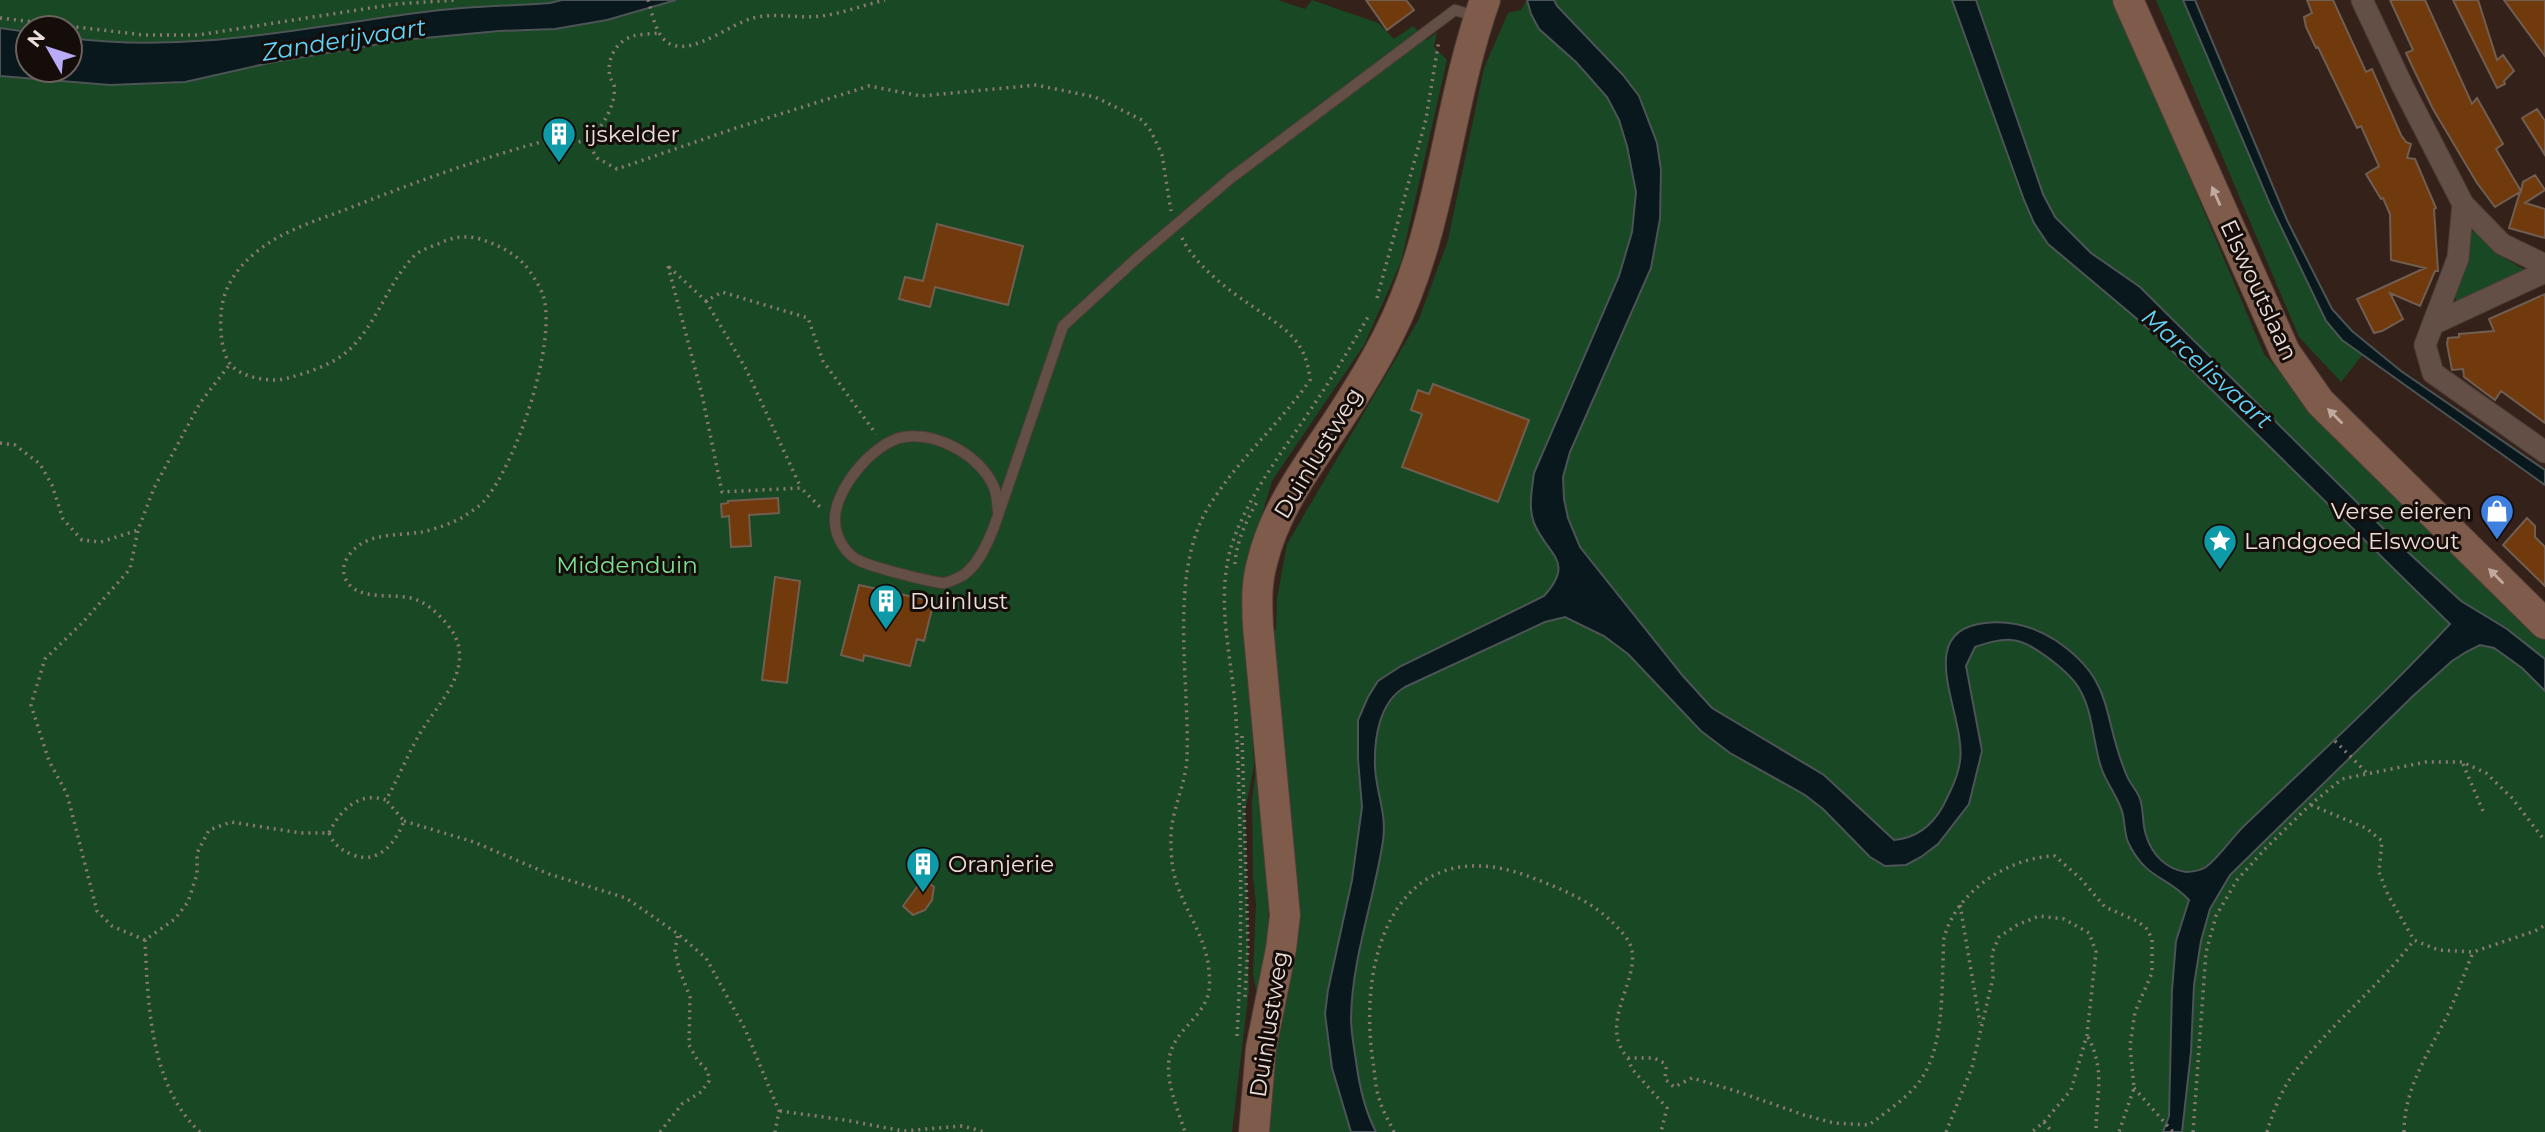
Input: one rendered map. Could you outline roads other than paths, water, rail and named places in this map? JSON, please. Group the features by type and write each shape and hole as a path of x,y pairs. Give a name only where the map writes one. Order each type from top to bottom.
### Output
{"street":[{"name":"Elswoutslaan","path":"2128,0 2285,352 2296,371 2320,402 2545,624"},
{"path":"2362,0 2403,88 2463,204 2502,244 2545,265"},
{"name":"Duinlustweg","path":"1254,1132 1261,1048 1281,949 1285,915 1256,597 1261,565 1280,512 1309,462 1360,386 1407,295 1433,215 1457,97 1466,11"},
{"path":"2463,204 2458,258 2426,345 2433,373 2545,452"},
{"path":"2433,324 2545,272"}],"lane":[{"path":"998,511 994,486 967,455 949,444 907,437 885,446 859,467 847,482 837,504 834,521 844,548 859,561 945,583 961,577 976,562 986,546 1063,326 1176,225 1295,128 1466,11"}],"water":[{"name":"Zanderijvaart","path":"562,0 676,0 607,20 555,29 403,40 269,63 185,82 110,85 84,83 84,39 162,43 207,40 432,11"},
{"name":"Marcelisvaart","path":"1527,0 1554,0 1623,75 1639,96 1657,143 1661,170 1660,219 1651,268 1570,452 1563,477 1568,518 1580,547 1683,676 1712,708 1824,775 1894,840 1917,834 1929,825 1943,806 1957,773 1960,743 1947,678 1946,659 1950,642 1963,629 1995,622 2030,628 2055,640 2089,670 2104,701 2127,776 2140,799 2149,842 2156,855 2166,864 2186,872 2206,867 2241,829 2375,701 2450,624 2155,334 2048,244 2034,223 2024,200 1952,0 1976,0 2043,194 2055,217 2091,253 2140,287 2398,543 2461,601 2507,629 2545,659 2545,691 2522,668 2494,648 2480,645 2452,661 2230,875 2210,909 2201,941 2194,985 2191,1052 2182,1132 2163,1132 2169,1116 2176,941 2189,900 2142,864 2128,842 2120,805 2101,767 2084,699 2075,683 2060,667 2029,646 2012,640 1975,647 1966,666 1982,751 1969,804 1938,844 1921,857 1906,865 1885,866 1870,857 1823,809 1805,795 1730,753 1701,731 1628,654 1604,636 1565,617 1545,622 1405,687 1389,702 1384,712 1377,733 1375,756 1384,821 1383,841 1355,973 1351,1018 1361,1088 1376,1132 1351,1132 1332,1068 1325,1014 1352,880 1362,807 1358,720 1378,681 1401,666 1544,596 1553,584 1558,574 1556,558 1539,534 1532,517 1534,473 1619,276 1632,232 1636,192 1619,120 1607,97 1576,62 1539,29"},
{"path":"2183,0 2195,0 2287,220 2332,309 2352,331 2401,371 2545,470 2545,485 2342,340 2326,321 2270,204"},
{"path":"0,28 14,30 14,77 0,76"}],"place":[{"name":"ijskelder","path":"559,164"},
{"name":"Verse eieren","path":"2497,541"},
{"name":"Landgoed Elswout","path":"2220,571"},
{"name":"Duinlust","path":"886,631"},
{"name":"Oranjerie","path":"923,894"}],"park label":[{"name":"Middenduin","path":"627,565"}]}
